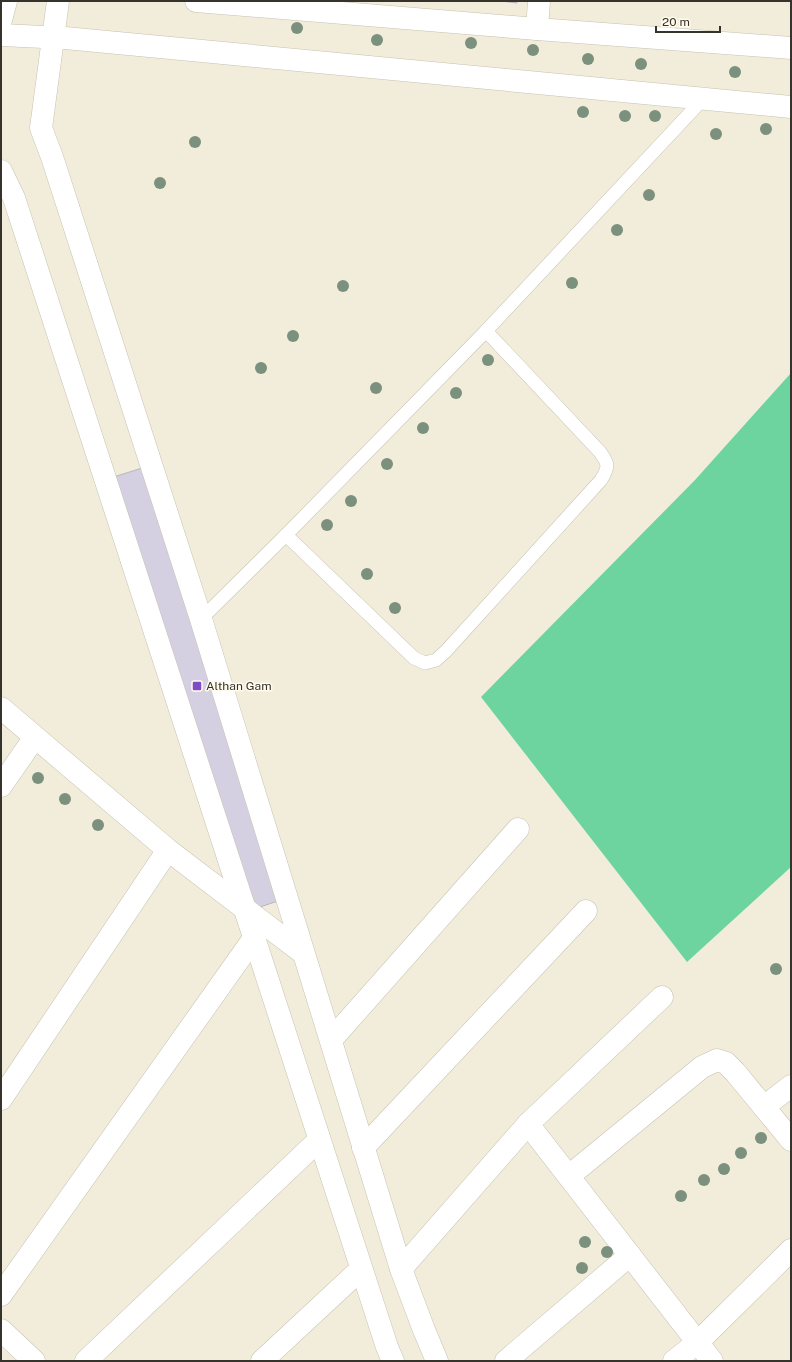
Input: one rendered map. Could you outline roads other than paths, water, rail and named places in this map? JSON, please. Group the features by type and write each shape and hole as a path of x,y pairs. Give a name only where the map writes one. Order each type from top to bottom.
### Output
{"street":[{"path":"1,20 6,1"},
{"path":"58,1 41,128 52,157 201,619 401,1269 437,1361"},
{"path":"196,1 791,48"},
{"path":"537,29 539,1"},
{"path":"1,35 52,38 791,107"},
{"path":"1,171 14,198 361,1269 393,1361"},
{"path":"1,708 168,850 304,953"},
{"path":"1,786 35,737"},
{"path":"331,1040 518,829"},
{"path":"1,1099 168,850"},
{"path":"363,1148 586,911"},
{"path":"1,1295 254,938"},
{"path":"401,1269 528,1124 662,997"},
{"path":"569,1176 702,1067 711,1061 717,1060 726,1063 735,1072 765,1106 791,1140"},
{"path":"765,1106 791,1086"},
{"path":"528,1124 712,1361"},
{"path":"86,1361 319,1140"},
{"path":"674,1361 697,1343 791,1250"},
{"path":"506,1361 630,1255"},
{"path":"262,1361 361,1269"},
{"path":"1,1330 34,1361"}],"lane":[{"path":"201,619 286,535 486,331 704,98"},
{"path":"286,535 414,658 425,663 436,660 446,651 601,480 607,471 607,461 600,452 486,331"}],"place":[{"name":"Althan Gam","path":"197,686"}]}
